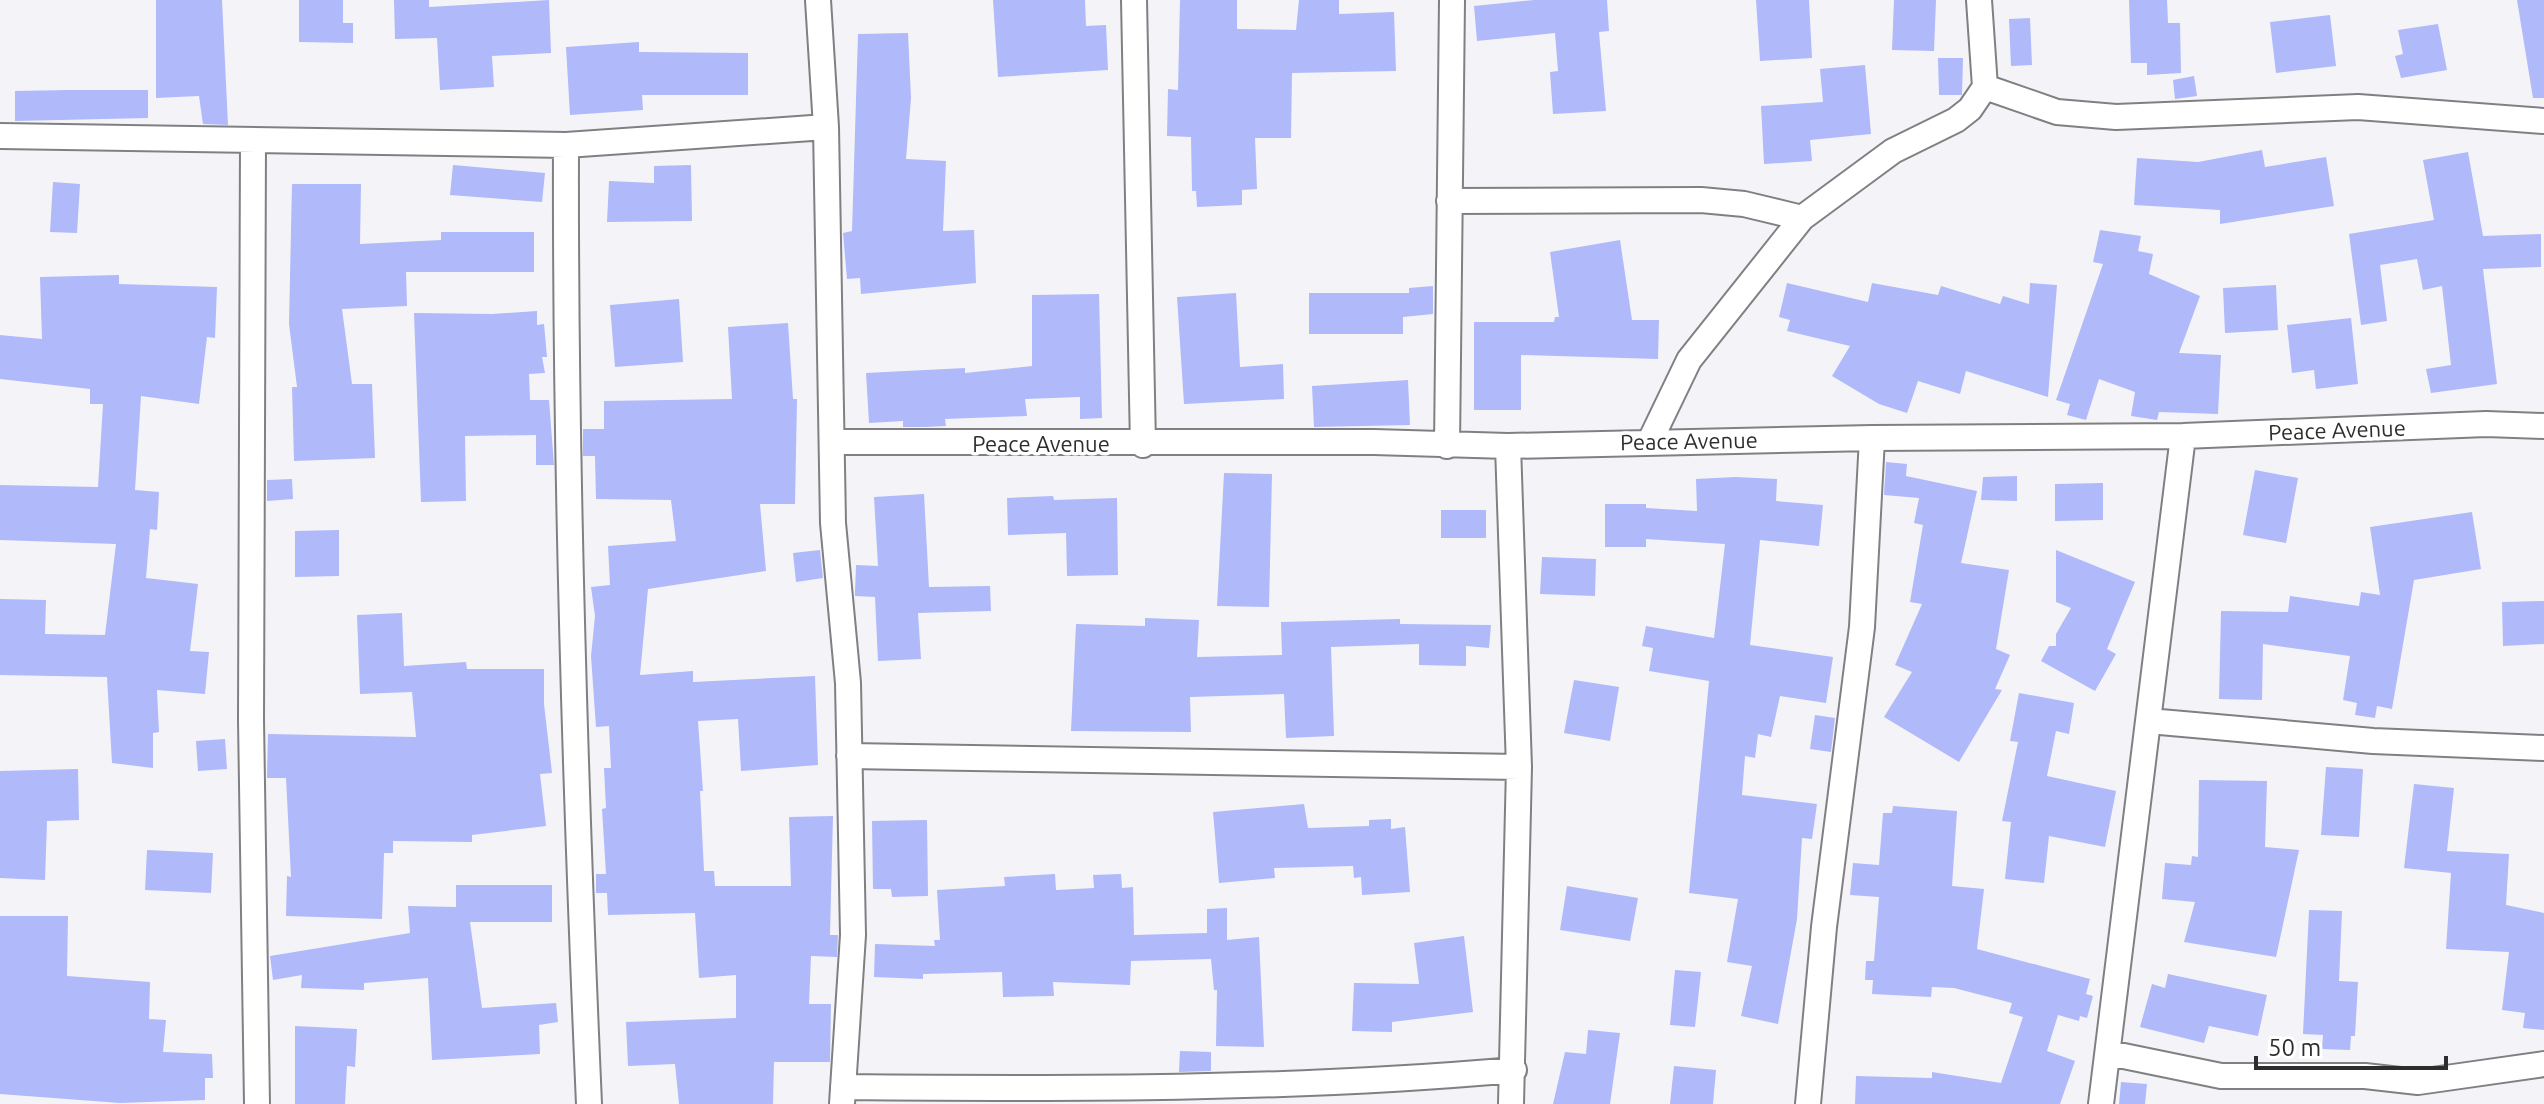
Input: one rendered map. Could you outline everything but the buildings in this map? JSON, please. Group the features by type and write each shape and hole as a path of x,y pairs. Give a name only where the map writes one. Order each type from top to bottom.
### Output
{"street":[{"path":"818,0 826,127 828,389 834,442 833,523 848,683 853,935 842,1096 1381,1082 1514,1070"},
{"path":"1134,0 1143,445"},
{"path":"1447,446 1452,0"},
{"path":"1650,441 1689,360 1802,218 1893,151 1956,120 1970,109 1985,87 1979,0"},
{"path":"1985,87 2057,112 2116,117 2358,107 2544,121"},
{"path":"0,136 566,145 826,127"},
{"path":"253,141 251,720 257,1104"},
{"path":"566,145 565,340 573,716 589,1104"},
{"path":"1449,201 1701,200 1744,204 1802,218"},
{"name":"Peace Avenue","path":"834,442 1143,445 1374,442 1508,446 1650,441 2183,436 2486,424 2544,426"},
{"path":"2101,1104 2183,436"},
{"path":"1808,1104 1824,927 1862,627 1872,438"},
{"path":"1508,446 1519,767 1511,1104"},
{"path":"2149,721 2373,741 2544,748"},
{"path":"849,756 1519,767"},
{"path":"2109,1053 2221,1076 2365,1076 2416,1093 2521,1064 2544,1064"}]}
